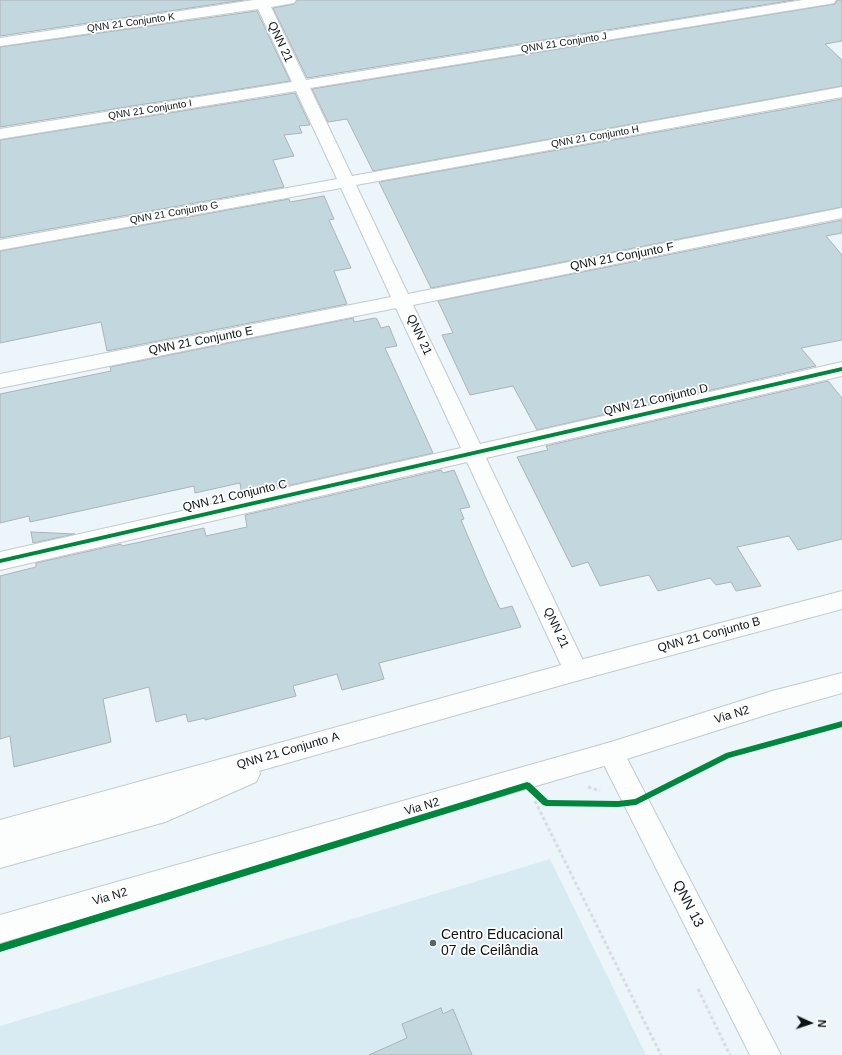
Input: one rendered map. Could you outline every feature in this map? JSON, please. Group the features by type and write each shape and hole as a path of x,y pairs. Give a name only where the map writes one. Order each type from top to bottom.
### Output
{"street":[{"name":"QNN 21 Conjunto K","path":"0,42 262,2 289,0"},
{"name":"QNN 21 Conjunto J","path":"300,85 829,0"},
{"name":"QNN 21","path":"262,2 576,671"},
{"name":"QNN 21 Conjunto I","path":"0,134 300,85"},
{"name":"QNN 21 Conjunto H","path":"347,181 842,92"},
{"name":"QNN 21 Conjunto G","path":"0,245 347,181"},
{"name":"QNN 21 Conjunto F","path":"402,300 842,213"},
{"name":"QNN 21 Conjunto E","path":"0,382 402,300"},
{"name":"QNN 21 Conjunto D","path":"475,453 842,369"},
{"name":"QNN 21 Conjunto C","path":"0,561 475,453"},
{"name":"QNN 21 Conjunto B","path":"576,671 842,600"},
{"name":"QNN 21 Conjunto A","path":"0,832 576,671"},
{"path":"772,702 842,674"},
{"name":"Via N2","path":"0,929 611,753 772,702 842,683"},
{"path":"0,855 165,810 319,742"},
{"name":"QNN 13","path":"611,753 766,1055"}],"path":[{"path":"537,797 661,1055"}],"shaded area":[{"name":"Centro Educacional 07 de Ceilândia","path":"550,859 646,1055 0,1055 0,1026"}],"building":[{"path":"0,0 244,0 0,36"},
{"path":"297,0 794,0 307,78 273,8 294,4"},
{"path":"837,0 842,0 842,41 825,44 842,60 842,86 373,171 347,119 328,122 312,89 835,4"},
{"path":"257,11 290,81 0,127 0,47"},
{"path":"295,93 310,125 299,126 302,133 284,135 294,156 273,160 284,187 0,238 0,140"},
{"path":"842,99 842,207 431,288 379,182"},
{"path":"324,196 334,219 329,220 351,268 334,271 347,304 107,351 101,322 0,343 0,251 289,199 290,202"},
{"path":"842,220 842,233 826,236 842,255 842,340 801,348 816,366 537,430 513,386 470,395 442,335 453,333 438,301"},
{"path":"353,318 354,322 375,318 377,319 381,328 389,326 397,346 385,348 433,453 242,496 240,483 195,493 194,486 30,522 29,516 0,523 0,394 111,371 110,367"},
{"path":"828,381 842,398 842,539 798,550 789,536 737,547 761,586 736,591 731,582 716,585 710,578 658,591 649,575 600,586 588,562 572,567 517,457 548,450 546,446"},
{"path":"441,470 443,473 454,470 470,507 460,509 464,519 461,520 484,574 500,609 512,606 521,627 379,663 384,679 342,690 337,674 293,686 296,696 205,720 205,718 188,722 186,714 156,722 149,687 103,699 111,742 14,767 10,736 0,739 0,576 36,567 36,563 121,544 122,546 204,528 206,536 247,527 245,515"},
{"path":"31,532 75,534 33,543"},
{"path":"441,1008 443,1014 453,1009 472,1055 369,1055 407,1038 402,1024"}],"cycle path":[{"path":"0,561 842,369"},
{"path":"0,948 527,785 546,803 618,804 636,802 728,755 842,724"}],"place":[{"name":"Centro Educacional 07 de Ceilândia","path":"433,943"}]}
